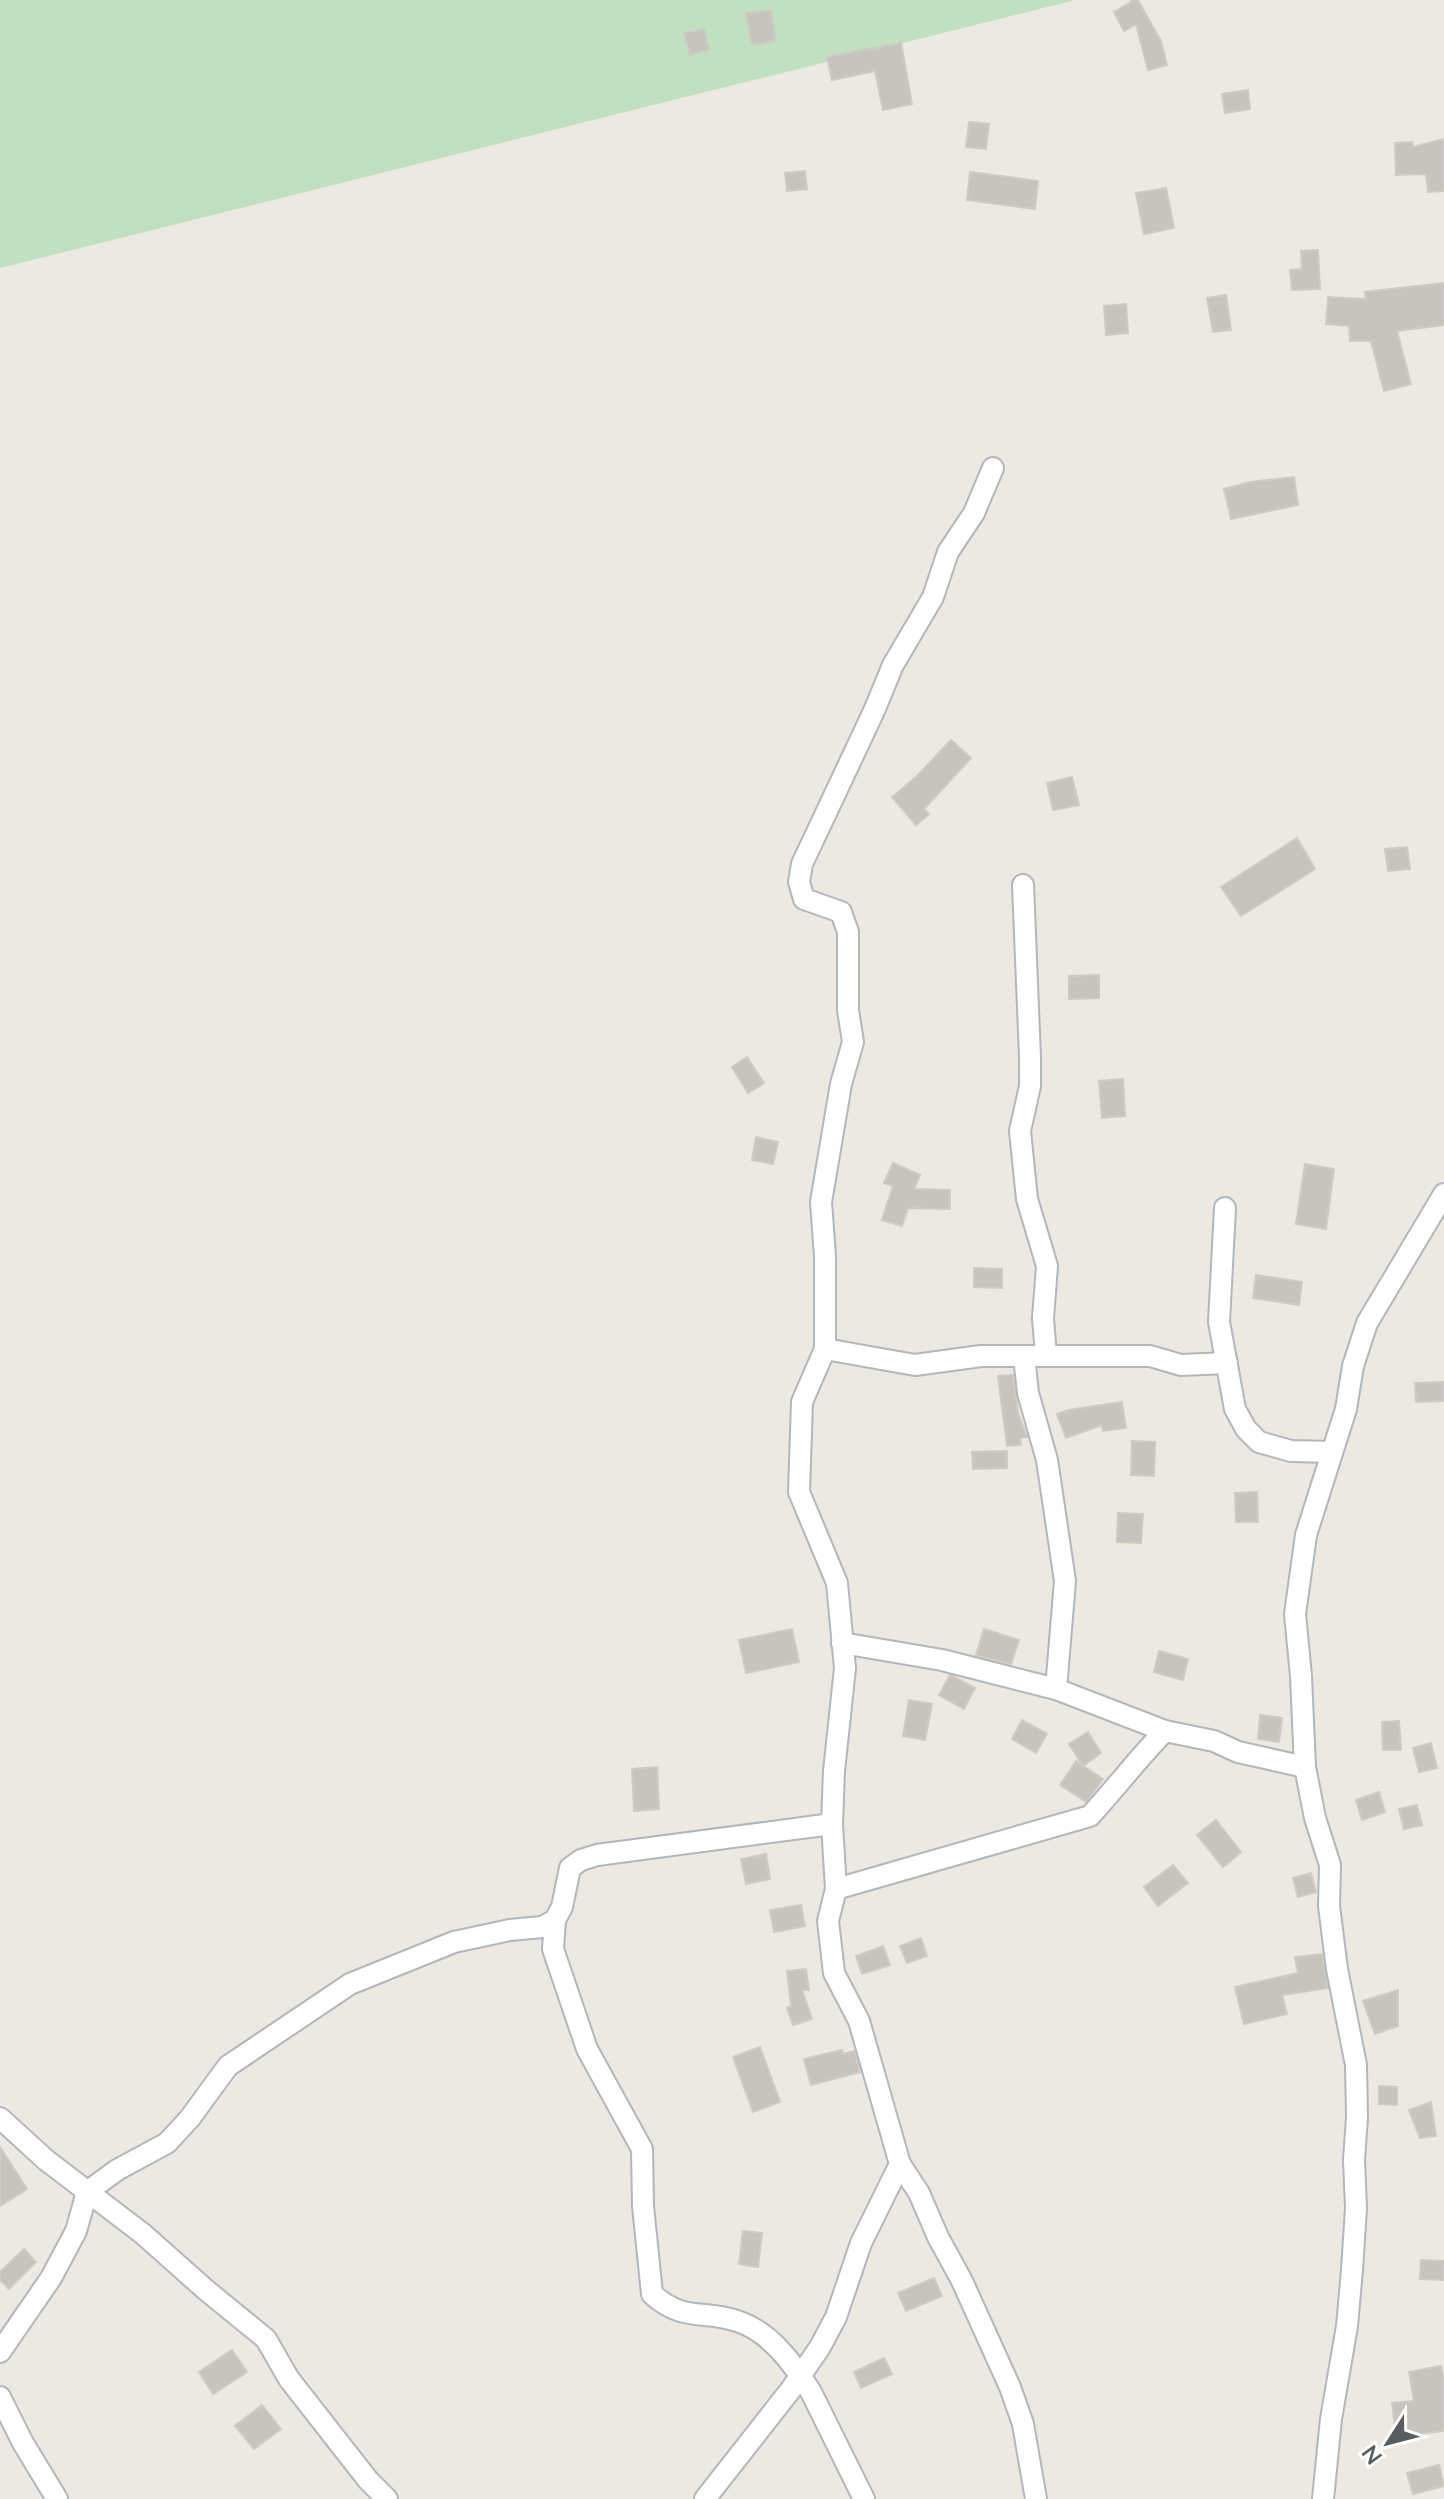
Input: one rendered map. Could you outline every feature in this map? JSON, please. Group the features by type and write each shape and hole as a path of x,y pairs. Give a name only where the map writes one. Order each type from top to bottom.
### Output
{"street":[{"path":"993,468 974,513 948,552 933,597 893,665 802,864 799,882 804,899 841,912 848,932 847,985 853,1042 841,1084 821,1202 825,1256 825,1349 802,1402 799,1492 837,1583 845,1668 834,1771 832,1824 836,1889 828,1921 834,1973 859,2021 900,2164 919,2193 1010,2387 1023,2424 1036,2499"},
{"path":"1023,885 1030,1086 1020,1131 1027,1199 1047,1266 1043,1318 1046,1355"},
{"path":"1323,2499 1352,2270 1356,2208 1356,2065 1337,1969 1329,1906 1330,1865 1315,1818 1305,1767 1295,1614 1306,1535 1346,1409 1353,1366 1367,1323 1444,1194"},
{"path":"1225,1208 1219,1322 1235,1409 1246,1429 1259,1442 1291,1451 1332,1452"},
{"path":"825,1349 915,1365 981,1356 1046,1355 1150,1356 1181,1365 1227,1363"},
{"path":"1024,1357 1028,1393 1047,1460 1065,1581 1056,1689"},
{"path":"842,1643 942,1660 1056,1689 1165,1731 1214,1741 1238,1752 1305,1767"},
{"path":"836,1889 1090,1816 1165,1731"},
{"path":"832,1824 597,1855 581,1860 570,1868 562,1907 555,1920 553,1949 587,2049 642,2149 643,2206 652,2294 665,2306 686,2314 742,2322 767,2337 801,2375 864,2499"},
{"path":"0,2352 51,2278 76,2231 87,2192 117,2170 167,2143 190,2118 228,2066 350,1984 454,1942 510,1930 542,1927 555,1920"},
{"path":"0,2118 46,2160 143,2234 266,2339 289,2379 368,2480 387,2499"},
{"path":"705,2499 820,2347 836,2317 861,2243 900,2164"},
{"path":"0,2397 57,2499"}],"green space":[{"path":"0,0 1075,0 0,268"}],"building":[{"path":"1131,0 1138,0 1161,41 1167,65 1148,70 1136,24 1124,31 1114,12"},
{"path":"771,10 776,41 752,45 746,13"},
{"path":"704,29 709,50 690,55 684,33"},
{"path":"901,43 912,104 883,110 875,71 832,80 827,57"},
{"path":"1248,90 1250,109 1225,113 1222,94"},
{"path":"969,122 989,124 986,149 966,147"},
{"path":"1444,139 1444,191 1428,192 1426,174 1396,175 1395,143 1412,142 1413,147"},
{"path":"805,171 807,189 787,191 785,173"},
{"path":"970,172 1038,181 1035,209 967,200"},
{"path":"1166,188 1174,228 1144,234 1136,193"},
{"path":"1318,250 1320,289 1292,290 1290,270 1302,269 1301,251"},
{"path":"1444,283 1444,325 1397,331 1411,384 1384,391 1371,341 1350,341 1349,326 1326,324 1328,297 1366,299 1365,292"},
{"path":"1226,295 1231,330 1213,332 1207,298"},
{"path":"1126,304 1128,333 1106,335 1104,306"},
{"path":"1294,477 1298,505 1231,519 1224,489 1250,482"},
{"path":"951,740 971,758 924,809 929,814 916,825 892,797"},
{"path":"1072,777 1079,805 1053,810 1047,783"},
{"path":"1297,838 1315,869 1241,916 1221,887"},
{"path":"1407,847 1410,869 1388,871 1385,849"},
{"path":"1099,975 1099,998 1069,999 1069,976"},
{"path":"747,1057 764,1083 748,1093 732,1067"},
{"path":"1123,1079 1125,1116 1102,1118 1099,1081"},
{"path":"756,1137 778,1142 773,1164 752,1160"},
{"path":"893,1163 920,1175 914,1189 950,1190 950,1209 908,1208 902,1226 882,1220 893,1186 884,1183"},
{"path":"1305,1164 1334,1169 1326,1229 1296,1224"},
{"path":"974,1268 1002,1269 1002,1288 974,1287"},
{"path":"1256,1275 1302,1282 1299,1305 1253,1298"},
{"path":"1013,1375 1018,1413 1027,1437 1020,1438 1021,1445 1007,1446 998,1376"},
{"path":"1444,1382 1444,1401 1416,1402 1415,1383"},
{"path":"1122,1402 1126,1428 1103,1431 1102,1425 1066,1438 1057,1414"},
{"path":"1132,1441 1155,1442 1154,1476 1131,1475"},
{"path":"1007,1451 1007,1468 973,1469 972,1452"},
{"path":"1257,1492 1258,1522 1236,1522 1235,1493"},
{"path":"1118,1513 1143,1514 1141,1543 1117,1542"},
{"path":"792,1629 799,1662 746,1673 739,1640"},
{"path":"984,1629 1019,1640 1011,1664 976,1655"},
{"path":"1159,1651 1188,1659 1183,1680 1154,1672"},
{"path":"950,1675 975,1688 964,1709 939,1695"},
{"path":"909,1700 932,1704 925,1740 903,1736"},
{"path":"1260,1715 1282,1718 1279,1742 1258,1739"},
{"path":"1022,1720 1047,1734 1036,1753 1012,1739"},
{"path":"1399,1721 1401,1750 1383,1750 1382,1722"},
{"path":"1088,1732 1101,1753 1083,1766 1069,1744"},
{"path":"1431,1743 1437,1768 1419,1772 1413,1748"},
{"path":"1076,1761 1103,1779 1086,1802 1060,1785"},
{"path":"657,1767 659,1809 634,1811 632,1769"},
{"path":"1379,1792 1385,1812 1362,1820 1356,1800"},
{"path":"1417,1805 1422,1825 1404,1829 1399,1809"},
{"path":"1216,1820 1241,1852 1223,1867 1197,1835"},
{"path":"766,1854 770,1879 746,1884 741,1859"},
{"path":"1173,1865 1188,1883 1158,1906 1144,1887"},
{"path":"1311,1873 1316,1892 1298,1897 1293,1878"},
{"path":"801,1905 805,1926 774,1932 770,1910"},
{"path":"921,1938 927,1956 907,1963 900,1946"},
{"path":"883,1946 890,1965 862,1974 856,1956"},
{"path":"1322,1954 1328,1988 1282,1995 1287,2014 1244,2024 1235,1987 1298,1973 1295,1957"},
{"path":"806,1969 809,1990 802,1990 812,2019 793,2025 787,2008 791,2006 787,1971"},
{"path":"1398,1990 1398,2026 1375,2034 1363,2001"},
{"path":"760,2047 780,2102 753,2112 733,2057"},
{"path":"842,2050 843,2054 854,2051 860,2072 811,2085 804,2059"},
{"path":"1379,2086 1397,2087 1397,2105 1379,2104"},
{"path":"1431,2102 1436,2136 1420,2138 1409,2110"},
{"path":"0,2147 27,2189 0,2206"},
{"path":"743,2231 762,2233 758,2267 739,2264"},
{"path":"24,2249 36,2262 9,2289 0,2280 0,2272"},
{"path":"1421,2260 1444,2261 1444,2280 1420,2279"},
{"path":"934,2278 942,2296 906,2311 898,2293"},
{"path":"232,2350 247,2372 213,2394 199,2372"},
{"path":"884,2358 892,2374 861,2388 854,2372"},
{"path":"1441,2366 1444,2431 1396,2436 1392,2403 1414,2401 1409,2372"},
{"path":"262,2405 281,2429 254,2449 235,2426"},
{"path":"1439,2465 1444,2486 1413,2494 1407,2473"}]}
